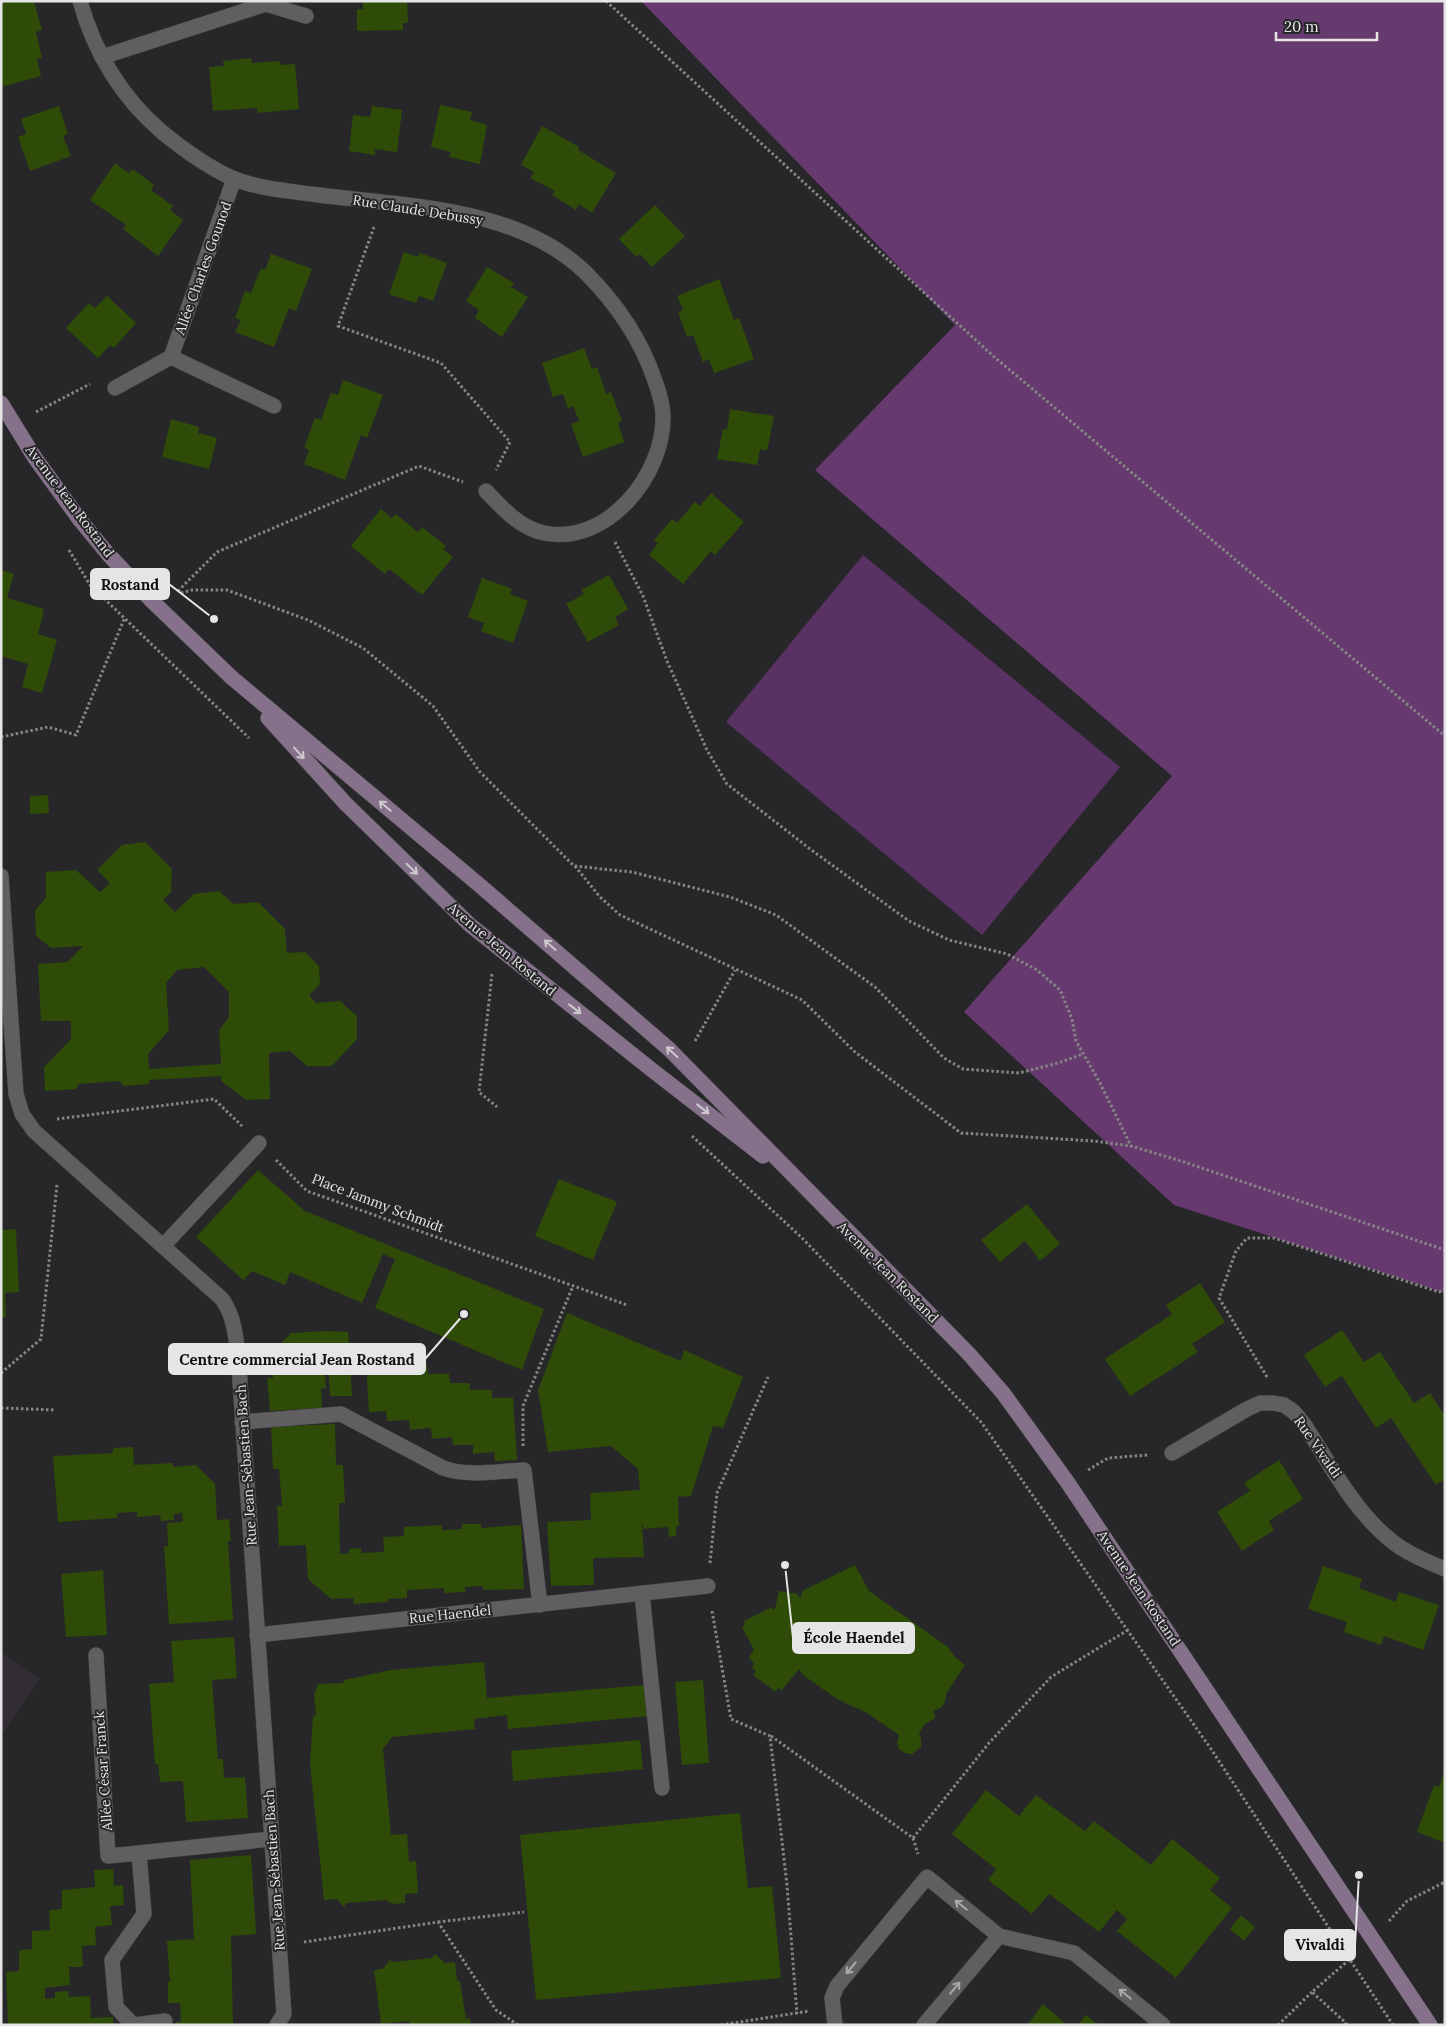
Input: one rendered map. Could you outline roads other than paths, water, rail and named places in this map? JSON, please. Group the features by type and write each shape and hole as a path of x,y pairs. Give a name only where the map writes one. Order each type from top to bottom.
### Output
{"street":[{"name":"Rue Claude Debussy","path":"80,1 102,57 115,80 128,97 156,126 193,157 234,179 288,191 472,216 507,225 538,239 563,254 584,271 624,318 651,368 662,401 663,416 662,435 656,455 646,475 631,496 605,521 581,532 564,535 543,533 527,527 509,515 486,491"},
{"path":"102,57 265,3 306,16"},
{"name":"Allée Charles Gounod","path":"171,357 234,179"},
{"path":"115,388 171,357 274,406"},
{"name":"Avenue Jean Rostand","path":"1,403 35,458 80,520 108,554 152,601 231,678 345,803 470,925 644,1064 803,1187"},
{"name":"Avenue Jean Rostand","path":"231,678 478,883 684,1062 803,1187 969,1354 1014,1407 1068,1483 1374,1938 1430,2025"},
{"name":"Rue Jean-Sébastien Bach","path":"1,876 8,1093 27,1123 60,1155 164,1245 222,1299 229,1309 233,1321 238,1353 284,2014 277,2025"},
{"path":"164,1245 259,1143"},
{"name":"Rue Vivaldi","path":"1172,1453 1260,1403 1273,1402 1284,1405 1294,1412 1304,1424 1358,1506 1373,1523 1388,1538 1406,1550 1424,1561 1445,1569"},
{"path":"242,1422 341,1414 453,1472 524,1470 540,1605"},
{"name":"Rue Haendel","path":"257,1635 708,1586"},
{"path":"642,1594 662,1788"},
{"name":"Allée César Franck","path":"96,1655 108,1856 271,1839"},
{"path":"140,1853 144,1914 112,1960 116,2008 133,2025 165,2021"},
{"path":"835,2025 832,1998 837,1986 927,1878 999,1936 1074,1953 1163,2025"},
{"path":"924,2025 999,1936"}],"place":[{"name":"Rostand","path":"214,619"},
{"name":"Centre commercial Jean Rostand","path":"464,1314"},
{"name":"École Haendel","path":"785,1565"},
{"name":"Vivaldi","path":"1359,1875"}]}
